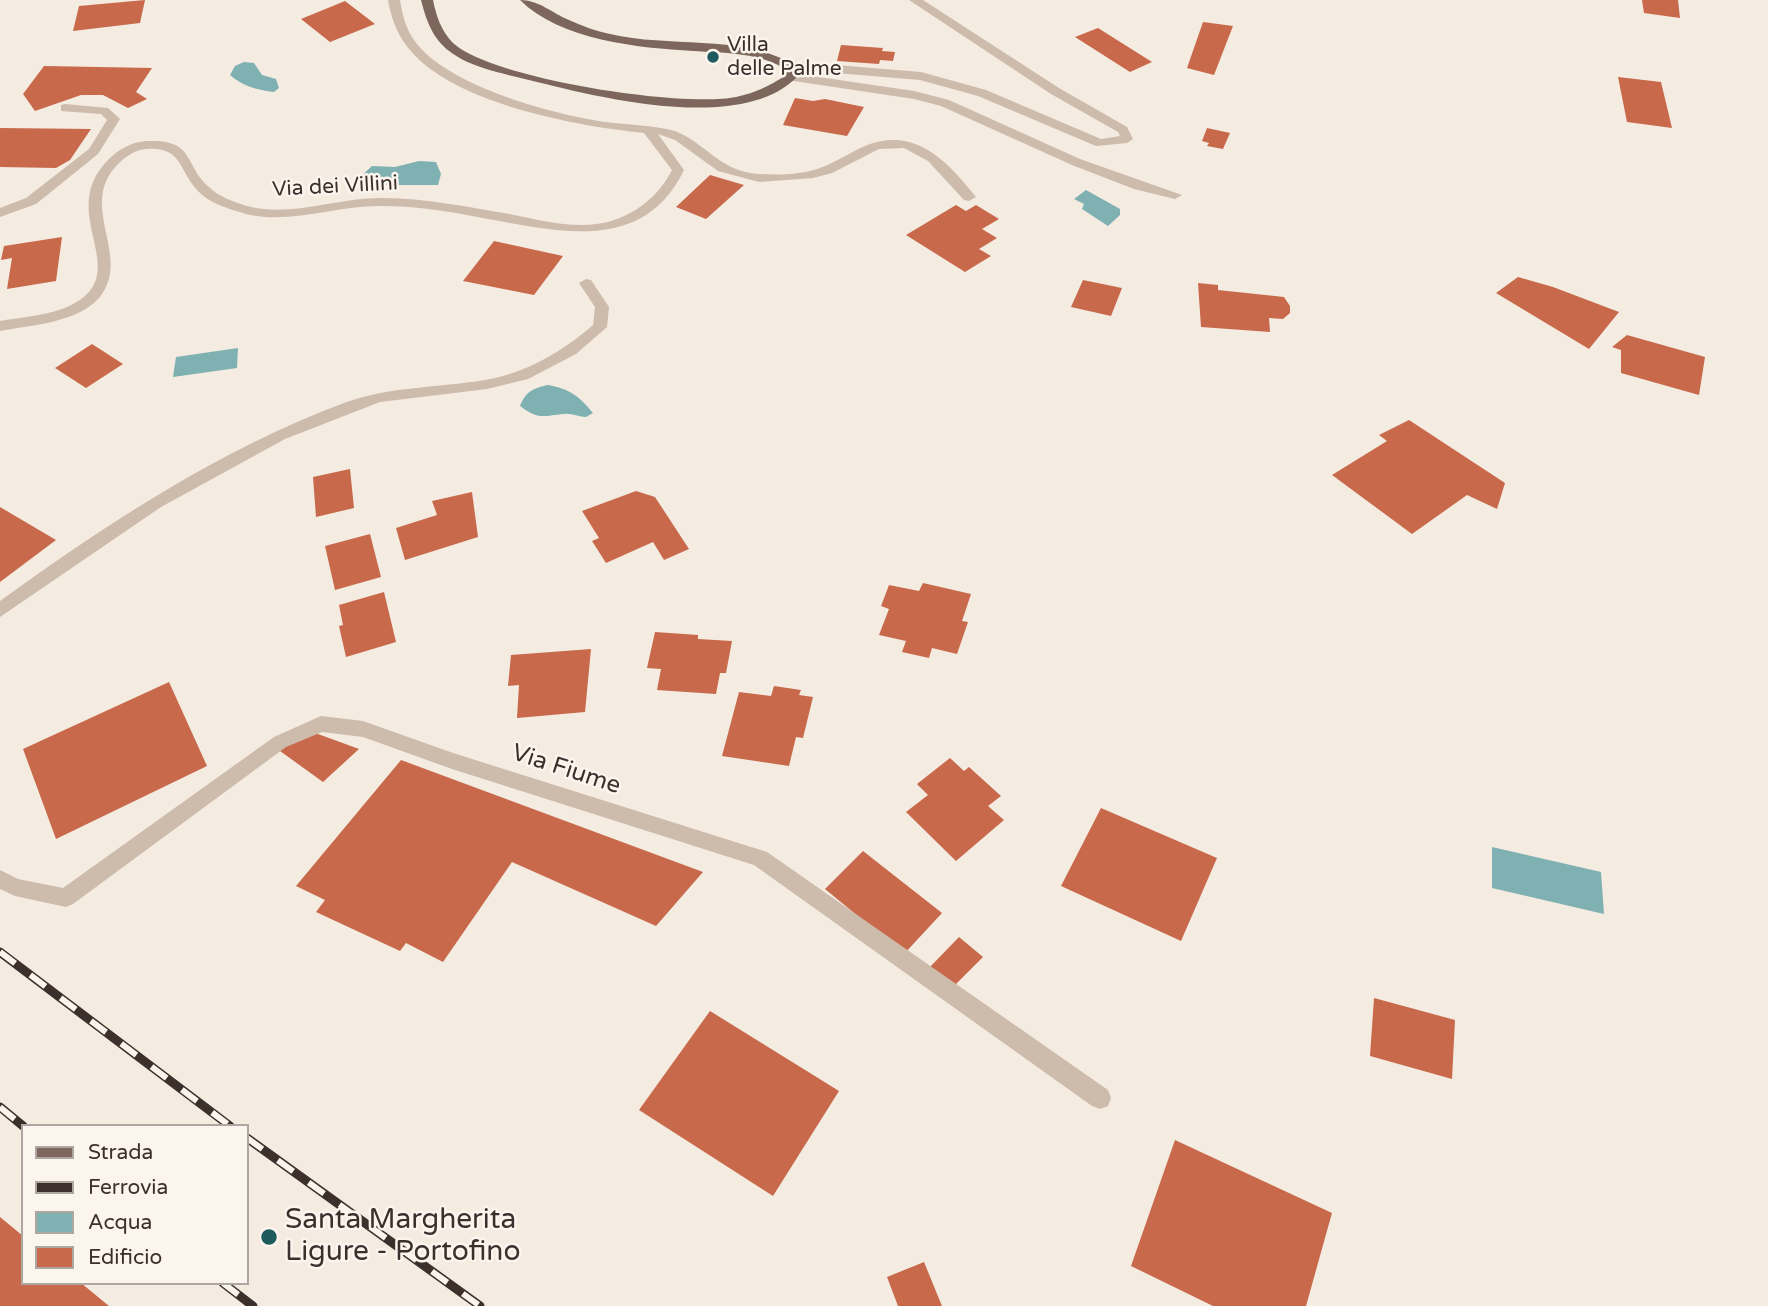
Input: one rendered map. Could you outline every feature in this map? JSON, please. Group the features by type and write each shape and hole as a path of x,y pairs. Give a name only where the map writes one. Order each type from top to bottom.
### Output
{"main road":[{"path":"427,0 438,34 456,51 494,67 608,96 671,103 738,100 765,95 789,71 762,53 632,43 600,37 547,15 526,0"}],"street":[{"path":"394,0 396,15 413,47 427,59 464,82 532,109 602,125 676,135 714,166 738,176 803,176 825,170 881,144 905,143 927,152 969,197"},
{"path":"789,71 921,76 964,87 1100,143 1127,139 1123,130 1055,91 915,0"},
{"path":"789,71 914,94 945,103 1056,154 1139,186 1175,195"},
{"path":"0,213 31,201 94,151 114,119 104,111 65,108"},
{"name":"Via dei Villini","path":"0,326 56,316 94,295 102,283 102,240 93,197 99,178 128,150 147,144 167,146 184,153 202,188 235,207 296,213 364,202 431,205 581,228 609,225 637,215 663,197 678,170 649,131"},
{"path":"0,610 76,553 145,509 248,450 323,417 388,395 471,387 531,373 576,350 600,327 602,307 586,283"},
{"name":"Via Fiume","path":"0,879 15,887 66,898 280,742 321,724 363,729 452,761 760,858 1100,1098"}],"water":[{"path":"244,62 254,63 262,75 276,79 279,88 274,92 256,89 230,75 235,66"},
{"path":"419,161 436,162 441,174 438,185 388,185 357,180 372,166 395,167"},
{"path":"1086,190 1120,209 1120,215 1108,226 1082,209 1084,204 1074,199"},
{"path":"238,348 237,368 173,377 176,357"},
{"path":"548,385 573,394 593,413 586,417 567,414 541,416 520,406 531,391"},
{"path":"1492,847 1601,872 1604,914 1492,888"}],"building":[{"path":"145,0 140,23 73,31 79,6"},
{"path":"1642,0 1678,0 1680,18 1644,13"},
{"path":"345,1 375,24 330,42 301,19"},
{"path":"1203,22 1233,26 1214,75 1187,68"},
{"path":"1098,28 1152,62 1130,72 1075,37"},
{"path":"841,45 883,48 882,51 895,52 893,61 880,60 879,64 837,61"},
{"path":"44,66 152,68 136,92 147,99 128,108 103,95 81,95 35,111 23,94"},
{"path":"1618,77 1661,82 1672,128 1627,122"},
{"path":"795,98 813,101 825,99 864,107 847,136 783,125"},
{"path":"0,128 91,129 70,160 56,168 0,167"},
{"path":"1207,128 1230,133 1223,149 1207,146 1209,143 1202,141"},
{"path":"710,175 744,185 706,219 676,207"},
{"path":"956,205 966,211 976,205 999,219 982,229 997,238 979,249 991,256 965,272 906,235"},
{"path":"62,237 56,281 7,289 12,258 1,260 4,246"},
{"path":"494,241 563,256 534,295 463,281"},
{"path":"1518,277 1619,312 1589,349 1496,293"},
{"path":"1083,280 1122,288 1111,316 1071,307"},
{"path":"1198,283 1218,285 1218,290 1284,297 1290,306 1290,313 1283,319 1269,318 1270,332 1201,327"},
{"path":"1627,335 1705,357 1699,395 1621,373 1621,350 1612,347"},
{"path":"92,344 123,364 86,388 55,368"},
{"path":"1409,420 1505,483 1497,509 1467,495 1412,534 1332,475 1387,441 1379,435"},
{"path":"350,469 354,508 316,517 313,477"},
{"path":"636,491 655,497 689,549 664,560 653,542 606,563 592,541 599,538 582,511"},
{"path":"472,492 478,537 405,560 396,528 437,515 432,501"},
{"path":"0,507 56,540 0,582"},
{"path":"370,534 381,577 335,590 325,546"},
{"path":"923,583 971,594 962,621 968,622 957,654 932,648 929,658 902,652 906,641 879,635 889,609 881,606 889,585 919,591"},
{"path":"384,592 396,642 346,657 339,626 343,625 339,605"},
{"path":"655,632 732,641 726,673 720,673 716,694 657,690 661,669 647,668"},
{"path":"591,649 585,712 517,718 519,685 508,686 511,655"},
{"path":"169,682 207,766 56,839 23,749"},
{"path":"774,686 801,690 799,695 813,697 803,738 796,737 789,766 722,756 739,692 771,696"},
{"path":"307,730 359,749 323,782 280,751"},
{"path":"950,758 964,771 969,767 1001,796 988,806 1004,820 956,861 906,812 928,795 917,784"},
{"path":"401,760 703,872 656,926 512,862 443,962 406,943 400,951 316,912 325,900 296,886"},
{"path":"1101,808 1217,858 1181,941 1061,886"},
{"path":"863,851 942,913 904,954 825,889"},
{"path":"959,937 983,957 953,987 930,967"},
{"path":"1374,998 1455,1020 1452,1079 1370,1056"},
{"path":"710,1011 839,1091 773,1196 639,1110"},
{"path":"1175,1140 1332,1213 1306,1306 1213,1306 1131,1266"},
{"path":"0,1217 21,1234 21,1285 83,1285 109,1306 0,1306"},
{"path":"924,1262 942,1306 898,1306 887,1277"}],"railway":[{"path":"0,952 227,1124"},
{"path":"0,1107 21,1124"},
{"path":"248,1139 480,1306"},
{"path":"226,1285 253,1306"}],"place":[{"name":"Villa delle Palme","path":"713,57"},
{"name":"Santa Margherita Ligure - Portofino","path":"269,1237"}]}
